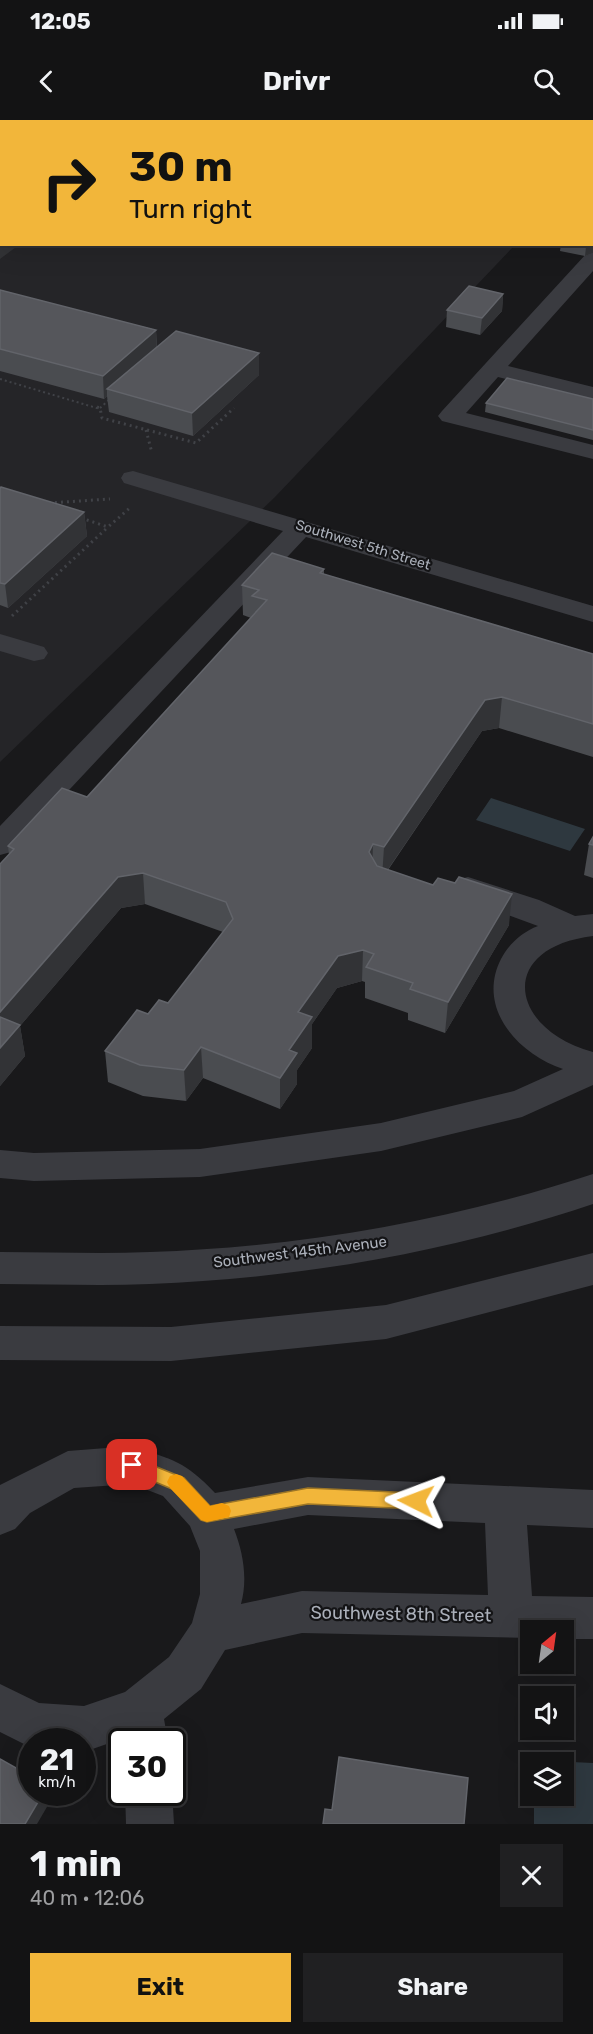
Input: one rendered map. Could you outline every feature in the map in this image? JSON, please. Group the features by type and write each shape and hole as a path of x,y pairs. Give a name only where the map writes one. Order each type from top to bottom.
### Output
{"street":[{"path":"593,258 450,416 593,452"},
{"path":"492,369 593,394"},
{"name":"Southwest 5th Street","path":"133,477 593,614"},
{"path":"0,846 301,527"},
{"path":"4,631 34,653"},
{"path":"44,799 76,811"},
{"path":"457,884 581,926"},
{"path":"581,926 543,937 522,953 510,974 509,997 519,1021 538,1042 567,1058 593,1065"},
{"path":"0,1164 34,1167 200,1162 381,1137 522,1103 593,1070"},
{"name":"Southwest 145th Avenue","path":"0,1268 173,1267 365,1247 547,1206 593,1189"},
{"path":"0,1343 171,1344 386,1322 593,1269"},
{"path":"0,1515 15,1498 68,1470 132,1465 178,1483 207,1514 221,1551 222,1594 211,1632 185,1673 142,1726 84,1729 34,1726 0,1707"},
{"path":"207,1514 308,1496 593,1509"},
{"path":"506,1505 512,1616"},
{"name":"Southwest 8th Street","path":"211,1632 302,1612 593,1618"},
{"path":"149,1806 150,1824"}],"path":[{"path":"0,379 100,408"},
{"path":"100,408 116,394"},
{"path":"100,408 102,418 196,443 234,408"},
{"path":"58,510 48,505 113,499"},
{"path":"4,631 132,506 123,503"},
{"path":"78,517 108,527"}],"shaded area":[{"path":"0,246 514,246 275,497 0,762"},
{"path":"491,798 585,829 570,851 476,820"},
{"path":"574,1762 593,1763 593,1824 534,1824 535,1806 574,1806"}],"building":[{"path":"469,286 503,294 482,318 447,310"},
{"path":"0,290 156,330 103,376 0,349"},
{"path":"176,331 259,353 192,413 107,389"},
{"path":"507,378 593,399 593,430 486,403"},
{"path":"1,487 84,512 5,584 0,583"},
{"path":"272,553 324,569 320,573 593,654 593,724 502,697 485,700 384,847 373,844 369,852 377,866 433,885 438,878 455,883 459,877 512,894 448,1002 410,989 413,983 366,967 374,954 363,950 338,956 298,1012 312,1017 289,1050 297,1053 280,1078 201,1047 184,1070 140,1065 105,1051 137,1010 148,1014 159,1000 168,1003 233,919 226,902 143,873 118,877 0,1012 0,864 14,849 8,846 62,788 87,797 267,600 252,596 259,590 242,585"},
{"path":"0,1017 20,1025 0,1048"},
{"path":"339,1757 468,1778 464,1824 323,1824 325,1809 332,1810"},
{"path":"0,1759 18,1769 18,1806 36,1806 25,1824 0,1824"}],"slow traffic":[{"path":"176,1482 207,1514 222,1511"}],"route":[{"path":"132,1465 168,1477 178,1483 207,1514 308,1496 416,1501"}]}
